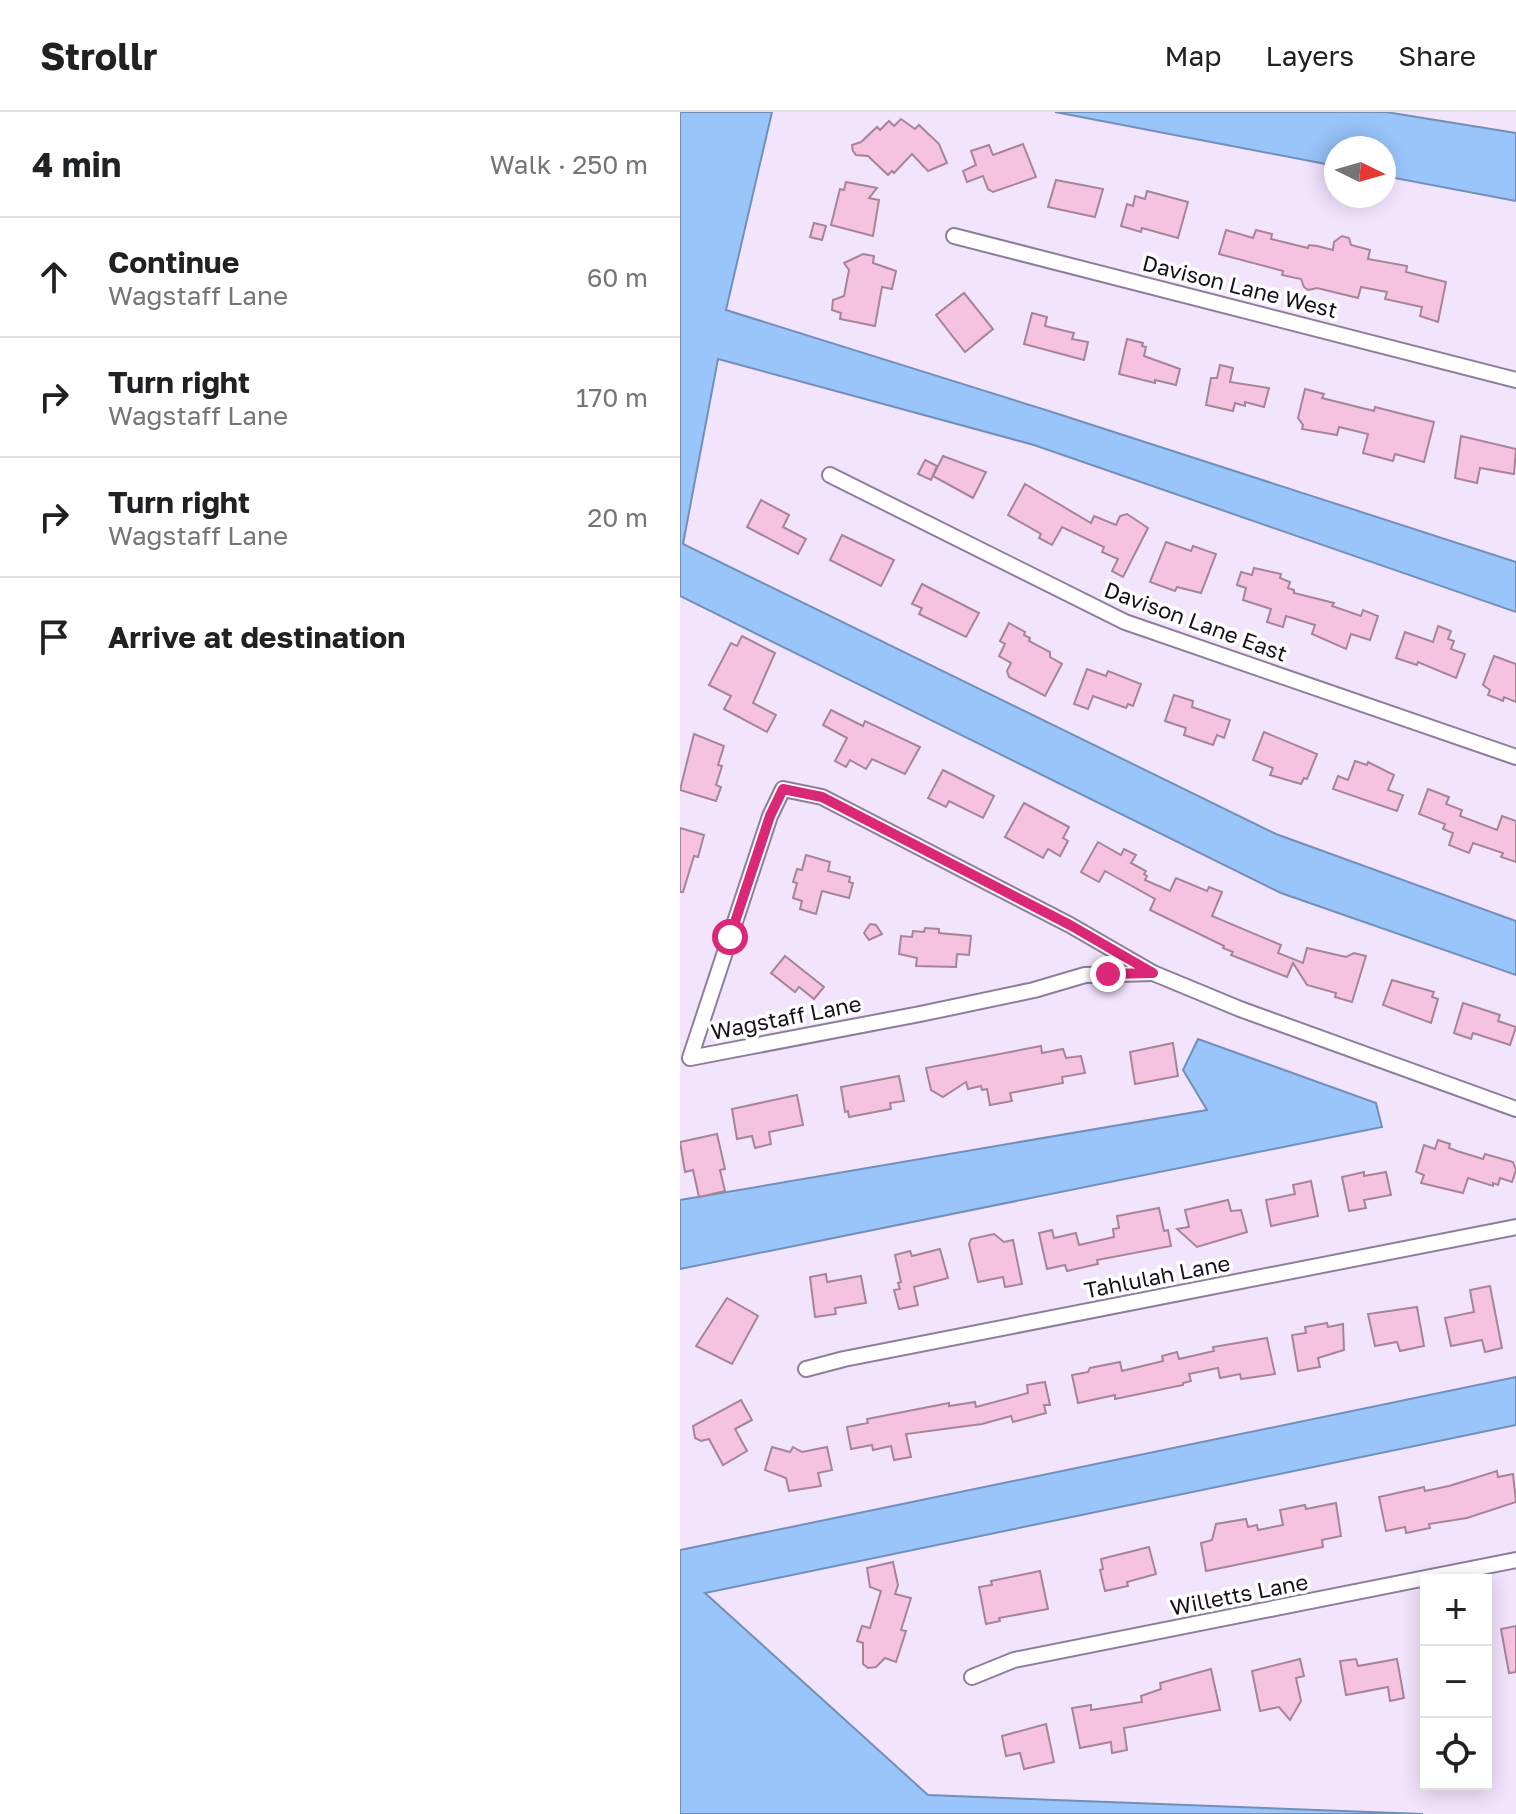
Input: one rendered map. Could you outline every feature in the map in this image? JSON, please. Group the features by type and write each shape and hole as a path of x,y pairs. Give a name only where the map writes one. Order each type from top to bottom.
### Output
{"street":[{"name":"Davison Lane West","path":"954,236 1516,380"},
{"name":"Davison Lane East","path":"830,475 1125,622 1516,757"},
{"name":"Wagstaff Lane","path":"1153,973 1085,975 1034,990 920,1014 690,1058 770,816 783,789 822,797 1070,925 1153,973 1240,1009 1516,1109"},
{"name":"Tahlulah Lane","path":"806,1369 1516,1227"},
{"name":"Willetts Lane","path":"972,1677 1014,1660 1516,1560"}],"water":[{"path":"680,112 772,112 726,310 1516,562 1516,612 1034,445 718,359 683,544 1276,834 1516,921 1516,975 1281,893 680,596"},
{"path":"1055,112 1386,112 1516,133 1516,201 1396,178 1396,136 1324,136 1324,164"},
{"path":"1198,1039 1376,1103 1382,1127 680,1269 680,1200 1207,1110 1183,1070"},
{"path":"1516,1377 1516,1425 705,1593 928,1795 1423,1814 680,1814 680,1550"}],"building":[{"path":"901,119 915,129 919,125 939,144 947,163 928,171 912,154 894,173 892,171 888,175 868,156 856,155 853,151 852,145 861,142 877,127 880,130 889,121 894,126"},
{"path":"1023,144 1036,177 993,192 988,189 983,176 967,182 963,171 976,165 971,151 989,145 993,155"},
{"path":"1056,180 1103,189 1095,217 1048,207"},
{"path":"846,182 877,188 869,198 879,200 873,236 831,225 840,189 844,190"},
{"path":"1147,191 1188,202 1178,238 1121,226 1127,204 1133,206 1135,196 1145,199"},
{"path":"814,223 826,226 822,240 810,237"},
{"path":"1226,230 1253,238 1256,230 1272,234 1271,239 1333,250 1334,242 1342,236 1349,238 1351,245 1370,250 1368,259 1407,266 1406,272 1446,282 1438,322 1420,316 1422,307 1385,299 1387,292 1361,287 1358,298 1317,288 1308,290 1301,279 1282,275 1283,271 1219,254"},
{"path":"863,254 874,256 873,263 896,271 892,289 882,287 875,326 840,319 841,313 832,310 833,300 844,296 849,270 844,263"},
{"path":"964,293 993,329 965,352 936,315"},
{"path":"1032,313 1047,317 1045,326 1074,333 1072,339 1088,342 1084,360 1024,344"},
{"path":"1127,339 1143,343 1142,346 1146,347 1144,356 1180,369 1176,385 1119,374"},
{"path":"1220,365 1233,368 1230,382 1269,388 1264,407 1235,403 1233,411 1206,405 1211,378 1217,378"},
{"path":"1305,389 1324,394 1322,398 1434,422 1424,462 1395,454 1393,461 1363,453 1368,434 1339,427 1337,435 1302,429 1298,418"},
{"path":"1461,436 1516,449 1514,474 1480,468 1477,483 1455,478"},
{"path":"943,456 986,472 973,498 933,476"},
{"path":"925,460 937,466 931,480 918,474"},
{"path":"1025,484 1091,523 1094,516 1116,525 1120,516 1127,514 1148,528 1123,577 1112,571 1118,559 1102,552 1104,547 1062,527 1052,545 1039,538 1041,534 1008,515"},
{"path":"761,500 789,515 783,527 806,539 798,554 747,527"},
{"path":"842,535 894,560 881,586 830,560"},
{"path":"1166,542 1191,551 1193,546 1216,554 1201,593 1177,587 1175,591 1150,582"},
{"path":"1254,568 1281,574 1280,578 1290,582 1288,588 1294,593 1334,603 1332,606 1361,616 1363,610 1378,616 1370,640 1351,634 1346,649 1312,634 1315,625 1286,616 1283,627 1267,622 1271,609 1243,600 1246,588 1237,585 1241,572 1252,575"},
{"path":"922,584 979,613 966,637 919,614 922,608 912,604"},
{"path":"1009,623 1025,632 1029,641 1050,652 1050,657 1062,664 1045,696 1009,677 1007,671 1011,663 999,656 1005,644 1000,641"},
{"path":"1438,626 1451,631 1448,639 1454,641 1451,649 1465,654 1456,678 1418,662 1417,665 1396,658 1405,632 1433,642"},
{"path":"742,636 775,653 753,703 776,715 767,732 724,709 731,696 709,685 731,643 737,646"},
{"path":"1494,656 1516,664 1516,702 1488,695 1490,690 1483,685"},
{"path":"1087,669 1106,676 1108,671 1141,684 1133,706 1128,704 1126,708 1093,696 1088,709 1074,704"},
{"path":"1174,695 1193,701 1192,707 1230,720 1224,738 1217,735 1213,745 1184,735 1186,728 1165,721"},
{"path":"831,710 863,726 865,721 920,747 905,774 872,759 866,769 850,760 846,767 835,761 847,738 823,725"},
{"path":"1264,732 1317,754 1307,779 1304,778 1301,784 1270,775 1273,768 1253,760"},
{"path":"694,734 724,746 718,765 722,766 716,785 721,787 716,801 680,790"},
{"path":"1355,761 1367,765 1368,762 1394,775 1388,790 1403,795 1397,811 1333,789 1338,776 1348,780"},
{"path":"943,770 994,796 983,818 949,801 946,807 928,798"},
{"path":"1428,789 1449,797 1446,804 1462,810 1460,816 1497,830 1502,816 1516,821 1516,862 1501,857 1503,853 1473,843 1469,853 1449,845 1453,833 1443,829 1445,824 1419,814"},
{"path":"1024,803 1069,827 1063,838 1068,841 1060,856 1048,849 1043,858 1005,837"},
{"path":"680,828 704,835 683,892 680,892"},
{"path":"1098,842 1121,855 1124,849 1136,855 1131,863 1146,871 1145,880 1170,891 1176,878 1207,891 1209,887 1222,892 1212,916 1281,945 1278,953 1303,963 1307,948 1346,957 1354,953 1366,956 1352,1002 1335,997 1336,993 1307,985 1293,963 1287,977 1231,955 1233,952 1224,946 1150,910 1155,899 1105,871 1099,882 1081,872"},
{"path":"806,855 830,862 828,871 850,877 849,882 853,883 849,898 822,891 816,914 800,909 802,901 793,898 797,883 793,882 797,869 802,870"},
{"path":"870,924 876,925 882,934 869,940 864,933"},
{"path":"925,928 939,929 939,933 971,936 969,955 957,954 956,967 916,966 917,958 899,954 901,936 912,937 913,931 924,932"},
{"path":"785,956 824,987 814,999 799,987 795,992 771,973"},
{"path":"1392,980 1434,992 1432,997 1438,999 1431,1023 1383,1005"},
{"path":"1463,1003 1500,1015 1498,1021 1516,1027 1510,1045 1473,1033 1471,1039 1454,1033"},
{"path":"1173,1043 1178,1076 1135,1084 1130,1052"},
{"path":"1041,1046 1042,1053 1063,1049 1066,1058 1081,1056 1085,1073 1062,1077 1063,1083 1010,1093 1012,1101 990,1105 987,1089 982,1090 981,1086 968,1089 966,1082 943,1097 931,1090 926,1068"},
{"path":"899,1076 904,1101 890,1103 891,1109 849,1117 848,1111 845,1112 841,1087"},
{"path":"797,1095 803,1125 769,1132 771,1144 755,1148 752,1136 737,1139 732,1109"},
{"path":"717,1134 725,1169 720,1170 725,1191 699,1197 693,1170 685,1172 680,1142"},
{"path":"1438,1140 1450,1144 1449,1148 1483,1159 1485,1154 1513,1162 1516,1170 1512,1182 1500,1178 1498,1185 1493,1183 1493,1186 1468,1178 1463,1193 1421,1183 1424,1175 1416,1172 1424,1145 1435,1149"},
{"path":"1364,1172 1364,1176 1386,1172 1391,1195 1364,1200 1366,1208 1349,1211 1342,1177"},
{"path":"1311,1181 1318,1216 1271,1226 1266,1200 1295,1194 1293,1185"},
{"path":"1228,1200 1231,1211 1241,1210 1247,1232 1197,1247 1177,1229 1189,1227 1185,1210"},
{"path":"1159,1208 1171,1246 1097,1260 1098,1264 1067,1271 1065,1265 1047,1269 1039,1233 1052,1230 1054,1238 1076,1233 1079,1245 1114,1237 1113,1229 1119,1228 1117,1216"},
{"path":"994,1234 1004,1242 1013,1240 1022,1284 1005,1287 1003,1277 978,1282 969,1244 971,1239"},
{"path":"940,1249 948,1278 914,1287 918,1305 899,1309 894,1290 900,1289 898,1283 901,1282 895,1255 910,1251 912,1256"},
{"path":"826,1274 827,1282 861,1276 866,1303 835,1308 836,1314 815,1317 810,1277"},
{"path":"1490,1286 1502,1348 1485,1352 1482,1340 1451,1346 1445,1318 1474,1312 1470,1290"},
{"path":"727,1298 758,1316 732,1364 696,1346"},
{"path":"1417,1307 1424,1346 1400,1351 1397,1342 1375,1346 1368,1314"},
{"path":"1327,1323 1328,1327 1343,1324 1344,1350 1318,1358 1320,1367 1298,1371 1292,1335 1306,1333 1305,1327"},
{"path":"1267,1338 1275,1374 1241,1379 1240,1374 1220,1378 1218,1368 1189,1374 1191,1381 1183,1385 1078,1403 1072,1375 1088,1372 1090,1368 1120,1362 1122,1371 1163,1361 1162,1356 1177,1352 1179,1359 1214,1351 1213,1347"},
{"path":"1045,1382 1050,1405 1044,1405 1046,1413 1013,1422 1011,1416 982,1424 906,1434 911,1457 894,1460 891,1446 873,1450 872,1445 851,1449 847,1427 868,1423 867,1419 949,1403 949,1406 975,1402 976,1407 1028,1393 1027,1385"},
{"path":"741,1400 752,1420 735,1429 747,1451 723,1465 709,1439 701,1441 695,1438 693,1426"},
{"path":"772,1447 790,1452 793,1447 802,1452 827,1447 832,1470 818,1473 821,1486 789,1491 786,1478 765,1470"},
{"path":"1497,1471 1498,1477 1513,1474 1516,1502 1467,1518 1429,1524 1430,1528 1406,1533 1405,1527 1386,1531 1379,1497 1424,1487 1425,1491 1449,1486"},
{"path":"1336,1503 1341,1536 1322,1540 1323,1547 1206,1571 1201,1543 1212,1540 1216,1524 1246,1519 1248,1527 1257,1525 1258,1530 1283,1525 1280,1510"},
{"path":"1149,1547 1156,1574 1127,1582 1128,1586 1105,1591 1101,1559"},
{"path":"893,1562 898,1585 895,1594 911,1598 901,1630 906,1631 896,1662 885,1658 876,1667 868,1668 863,1664 863,1643 857,1641 862,1626 870,1628 881,1591 870,1587 867,1568"},
{"path":"1040,1571 1048,1609 999,1618 1000,1621 986,1624 979,1587 992,1585 991,1581"},
{"path":"1516,1626 1516,1672 1509,1673 1501,1629"},
{"path":"1300,1659 1304,1676 1296,1678 1301,1701 1290,1720 1279,1707 1260,1711 1252,1671"},
{"path":"1356,1659 1358,1666 1397,1659 1404,1698 1390,1701 1388,1687 1346,1695 1340,1661"},
{"path":"1211,1669 1220,1710 1124,1728 1127,1750 1112,1753 1111,1742 1080,1748 1072,1708 1091,1705 1091,1710 1142,1702 1141,1696 1161,1689 1160,1683"},
{"path":"1046,1724 1054,1762 1024,1769 1020,1753 1006,1756 1002,1736"}],"route":[{"path":"730,937 770,816 783,789 822,797 1070,925 1153,973 1108,974"}]}
